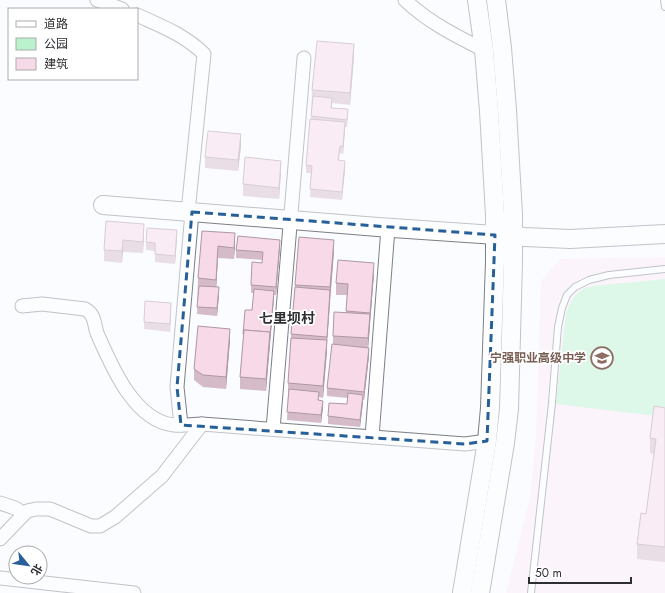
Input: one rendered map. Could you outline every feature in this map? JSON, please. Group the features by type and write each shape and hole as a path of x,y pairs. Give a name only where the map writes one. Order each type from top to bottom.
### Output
{"street":[{"path":"97,0 119,8"},
{"path":"405,0 417,12 446,30 484,50"},
{"path":"462,593 487,441 490,408 495,235 489,111 484,50 477,0"},
{"path":"480,593 500,479 509,409 513,236 507,110 496,0"},
{"path":"138,15 168,28 194,44 204,54 177,387 181,425"},
{"path":"273,429 304,58"},
{"path":"103,205 388,228 570,239 665,234"},
{"path":"372,437 388,228"},
{"path":"22,306 42,304 85,309 89,312 92,315 97,332 123,387 150,416 165,423 174,425 202,424 465,444 487,441"},
{"path":"0,539 27,511 36,509 45,508 91,526 100,526 115,517 162,476 202,424"},
{"path":"0,502 15,508 24,514"},
{"path":"0,578 131,593"}],"lane":[{"path":"664,0 665,7"},
{"path":"531,593 551,411 558,327 562,308 568,294 575,287 589,280 609,275 665,269"}],"highlighted area":[{"path":"192,212 495,235 487,441 465,444 181,425 177,387"}],"shaded area":[{"name":"宁强职业高级中学","path":"665,257 665,593 506,593 530,498 536,435 541,281 560,259"}],"green space":[{"path":"665,279 665,417 556,404 566,313 572,299 584,288"}],"building":[{"path":"317,41 354,44 350,93 312,90"},
{"path":"313,96 332,98 331,108 348,109 347,120 311,116"},
{"path":"310,119 345,122 343,146 340,146 338,160 345,161 342,192 310,189 312,166 306,165"},
{"path":"208,131 241,134 238,160 205,157"},
{"path":"245,157 281,161 279,188 243,184"},
{"path":"106,221 144,224 143,242 123,240 122,251 104,250"},
{"path":"147,228 177,230 175,256 155,254 155,243 146,242"},
{"path":"202,231 235,233 234,248 218,246 216,280 198,278"},
{"path":"238,236 280,240 276,287 251,285 252,262 262,263 263,252 236,250"},
{"path":"299,237 334,240 330,287 295,285"},
{"path":"338,260 374,263 370,313 346,311 348,284 336,283"},
{"path":"199,286 219,287 217,308 197,307"},
{"path":"295,287 330,290 327,337 291,334"},
{"path":"254,289 274,291 270,336 270,332 244,330 243,334 245,310 252,310"},
{"path":"145,301 171,303 170,324 144,322"},
{"path":"334,312 370,314 368,338 333,336"},
{"path":"198,326 230,329 226,377 203,375 194,369"},
{"path":"244,330 270,332 266,379 240,377"},
{"path":"291,338 327,340 323,386 288,383"},
{"path":"332,344 369,348 364,392 327,388"},
{"path":"289,389 319,392 318,400 323,401 321,415 287,412"},
{"path":"348,393 363,395 360,420 328,416 329,403 347,404"},
{"path":"654,406 665,408 665,547 637,544 641,513 646,514 656,439 650,438"}],"place":[{"name":"宁强职业高级中学","path":"602,358"}],"district":[{"name":"七里坝村","path":"287,318"}]}
